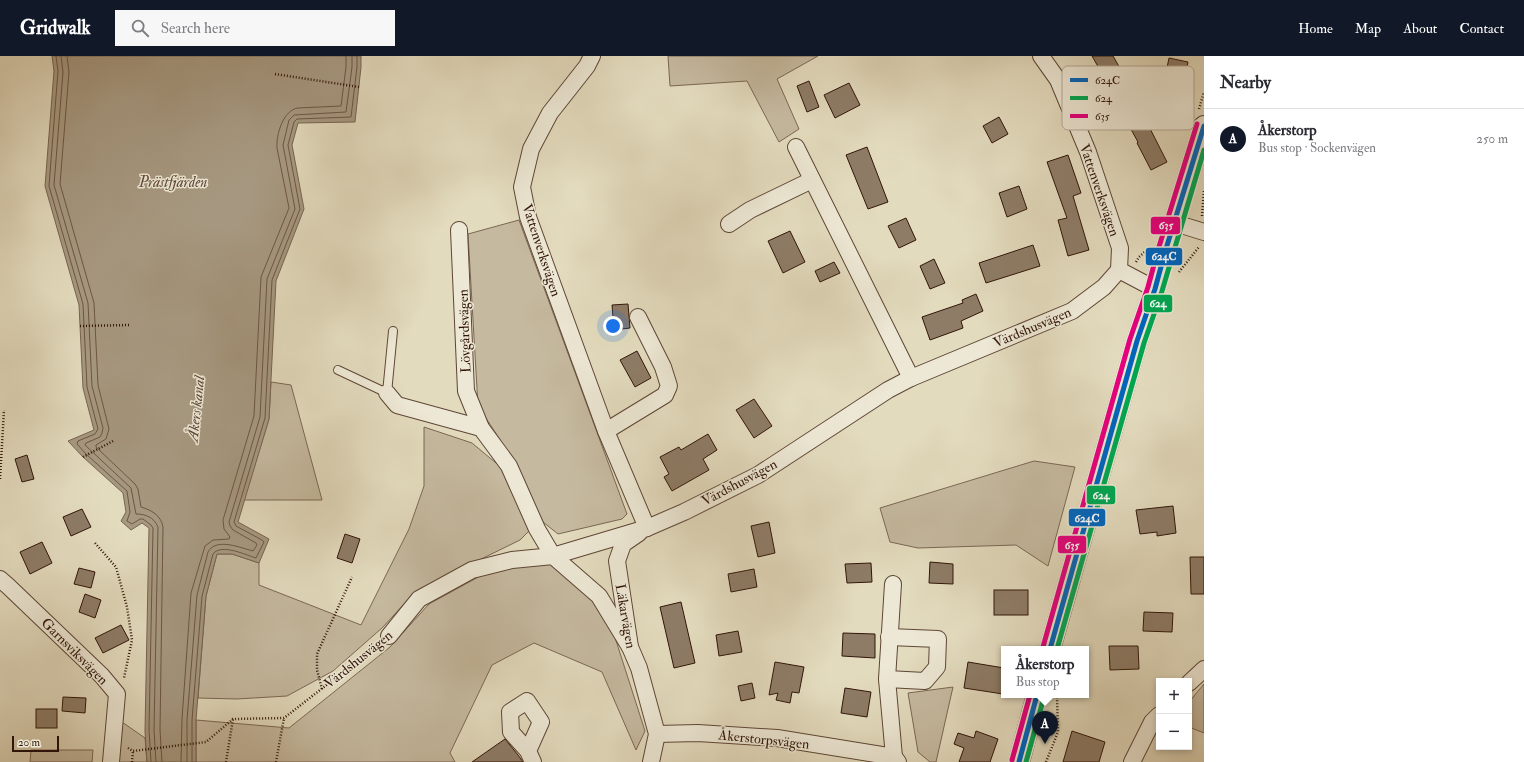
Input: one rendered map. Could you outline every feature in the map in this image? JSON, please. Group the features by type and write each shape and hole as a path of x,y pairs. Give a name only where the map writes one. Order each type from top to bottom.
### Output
{"street":[{"name":"Vattenverksvägen","path":"592,56 587,66 550,114 531,149 522,187 528,217 606,430 647,528"},
{"name":"Vattenverksvägen","path":"1042,56 1058,80 1062,90"},
{"path":"1051,646 1137,341 1155,289 1204,126"},
{"name":"Vattenverksvägen","path":"1079,130 1088,152 1120,248 1119,270"},
{"path":"796,146 912,378"},
{"path":"728,224 750,210 812,180"},
{"path":"1175,223 1203,232"},
{"name":"Lövgårdsvägen","path":"459,230 466,391 481,428 509,466 537,529 553,556"},
{"path":"1119,270 1155,289"},
{"name":"Värdshusvägen","path":"389,636 419,599 472,570 512,560 553,556 647,528 684,512 758,475 888,390 912,378 1072,311 1104,288 1119,270"},
{"path":"606,430 665,395 669,386 663,367 638,317"},
{"path":"387,394 397,405 481,428"},
{"name":"Läkarvägen","path":"647,528 623,544 616,561 630,647 639,668 657,734 651,762"},
{"path":"553,556 599,596 630,647"},
{"name":"Garnsviksvägen","path":"0,580 102,676 117,694 111,762"},
{"name":"Åkerstorpsvägen","path":"657,734 698,733 777,738 896,759 887,679 893,584"},
{"path":"887,679 925,681 937,667 938,639 889,637"},
{"path":"1192,679 1204,669"},
{"path":"1019,762 1036,698"},
{"path":"1132,762 1152,722 1156,718"}],"lane":[{"path":"338,370 387,394 392,331"}],"path":[{"path":"275,74 359,87"},
{"path":"1203,232 1204,187"},
{"path":"80,326 130,325"},
{"path":"0,479 4,410"},
{"path":"83,457 113,441"},
{"path":"95,543 116,568 127,607 132,640 124,678 117,694"},
{"path":"322,689 317,670 317,654 352,577"},
{"name":"Värdshusvägen","path":"284,718 389,636"},
{"path":"1046,762 1058,732 1057,698"},
{"path":"132,762 133,751 206,742 233,719 284,718 276,762"},
{"path":"226,762 233,719"}],"shaded area":[{"path":"668,56 818,56 777,79 799,129 779,142 747,81 670,86"},
{"path":"519,220 627,514 622,519 558,534 543,522 514,461 478,406 468,234"},
{"path":"271,382 291,385 322,500 244,500 269,419"},
{"path":"424,427 472,443 502,468 530,530 520,540 416,591 382,628 333,671 287,696 237,699 198,698 206,596 217,554 232,554 259,563 259,585 361,625 409,529 424,486"},
{"path":"1034,461 1075,467 1048,566 1016,545 918,548 890,542 880,508"},
{"path":"536,553 602,597 645,731 636,750 602,672 534,643 492,665 450,753 455,762 196,762 196,720 289,728 390,647 429,604 482,575"},
{"path":"1204,684 1204,733 1192,728 1192,698"},
{"path":"953,687 936,762 930,762 918,752 908,693"},
{"path":"122,722 145,738 147,762 117,762"},
{"path":"31,750 93,750 92,762 30,762"}],"water":[{"name":"Prästfjärden","path":"52,56 361,56 355,122 298,123 292,145 304,209 276,281 269,419 238,522 269,539 259,563 232,554 217,554 206,596 196,720 196,762 147,762 145,731 149,528 142,523 131,530 121,521 126,512 123,493 83,457 68,441 94,430 83,388 79,305 45,186 54,71"}],"building":[{"path":"1092,56 1113,56 1119,66 1098,66"},
{"path":"1169,58 1188,62 1187,66 1167,66"},
{"path":"809,81 819,107 807,112 797,86"},
{"path":"849,83 860,105 835,118 824,95"},
{"path":"999,117 1008,134 992,143 983,126"},
{"path":"1131,130 1151,130 1167,162 1151,170 1137,143 1138,142"},
{"path":"867,147 888,202 868,209 846,155"},
{"path":"1068,155 1081,193 1073,196 1089,250 1068,256 1058,220 1067,218 1047,162"},
{"path":"1019,186 1027,209 1007,217 999,193"},
{"path":"906,218 916,240 899,248 888,226"},
{"path":"790,231 805,262 783,273 768,241"},
{"path":"1033,245 1040,266 986,283 979,263"},
{"path":"934,259 945,283 930,289 920,266"},
{"path":"834,262 840,273 820,282 815,271"},
{"path":"976,294 983,311 961,321 963,328 930,340 922,317 963,303 962,300"},
{"path":"628,304 630,328 614,330 612,305"},
{"path":"637,351 651,378 635,387 620,360"},
{"path":"754,399 772,426 754,438 736,410"},
{"path":"708,434 717,450 703,459 709,470 672,491 664,477 669,474 660,457 679,447 681,450"},
{"path":"27,455 34,479 22,482 15,459"},
{"path":"1173,506 1176,533 1157,536 1157,532 1140,534 1136,510"},
{"path":"82,509 91,527 71,536 63,517"},
{"path":"769,522 775,553 758,557 751,526"},
{"path":"345,534 360,539 352,563 337,558"},
{"path":"42,542 52,563 30,574 20,552"},
{"path":"1190,557 1204,557 1204,594 1191,594"},
{"path":"930,562 953,564 953,584 929,583"},
{"path":"871,563 872,582 847,583 845,564"},
{"path":"79,568 95,572 91,588 74,584"},
{"path":"754,569 757,587 731,592 728,574"},
{"path":"994,590 1028,590 1028,615 994,615"},
{"path":"85,594 101,600 95,618 79,612"},
{"path":"681,602 695,663 674,668 660,607"},
{"path":"1144,612 1173,613 1172,632 1143,631"},
{"path":"121,625 129,640 103,653 95,638"},
{"path":"738,631 742,652 719,656 716,635"},
{"path":"843,633 875,634 875,658 842,656"},
{"path":"1109,646 1138,646 1139,669 1110,670"},
{"path":"775,662 804,667 799,693 792,692 790,703 776,700 778,693 769,695"},
{"path":"968,662 1001,668 1001,694 964,688"},
{"path":"752,683 755,698 741,701 738,686"},
{"path":"845,688 871,692 867,717 841,713"},
{"path":"63,697 86,698 85,713 62,711"},
{"path":"36,709 57,709 57,728 36,728"},
{"path":"976,731 998,739 990,762 959,762 964,748 954,744 958,733 974,738"},
{"path":"1072,731 1105,742 1099,762 1063,762"},
{"path":"505,739 523,762 472,762"}],"transit line":[{"name":"635","path":"1043,646 1130,339 1148,287 1197,124"},
{"name":"624C","path":"1051,646 1137,341 1155,289 1204,126"},
{"name":"624","path":"1058,646 1144,343 1162,291 1204,150"},
{"name":"635","path":"1012,760 1029,698"},
{"name":"624C","path":"1019,762 1036,698"},
{"name":"624","path":"1026,762 1044,698"}],"place":[{"name":"Åkerstorp","path":"1045,744"}],"water label":[{"name":"Åkers kanal","path":"196,409"}]}
